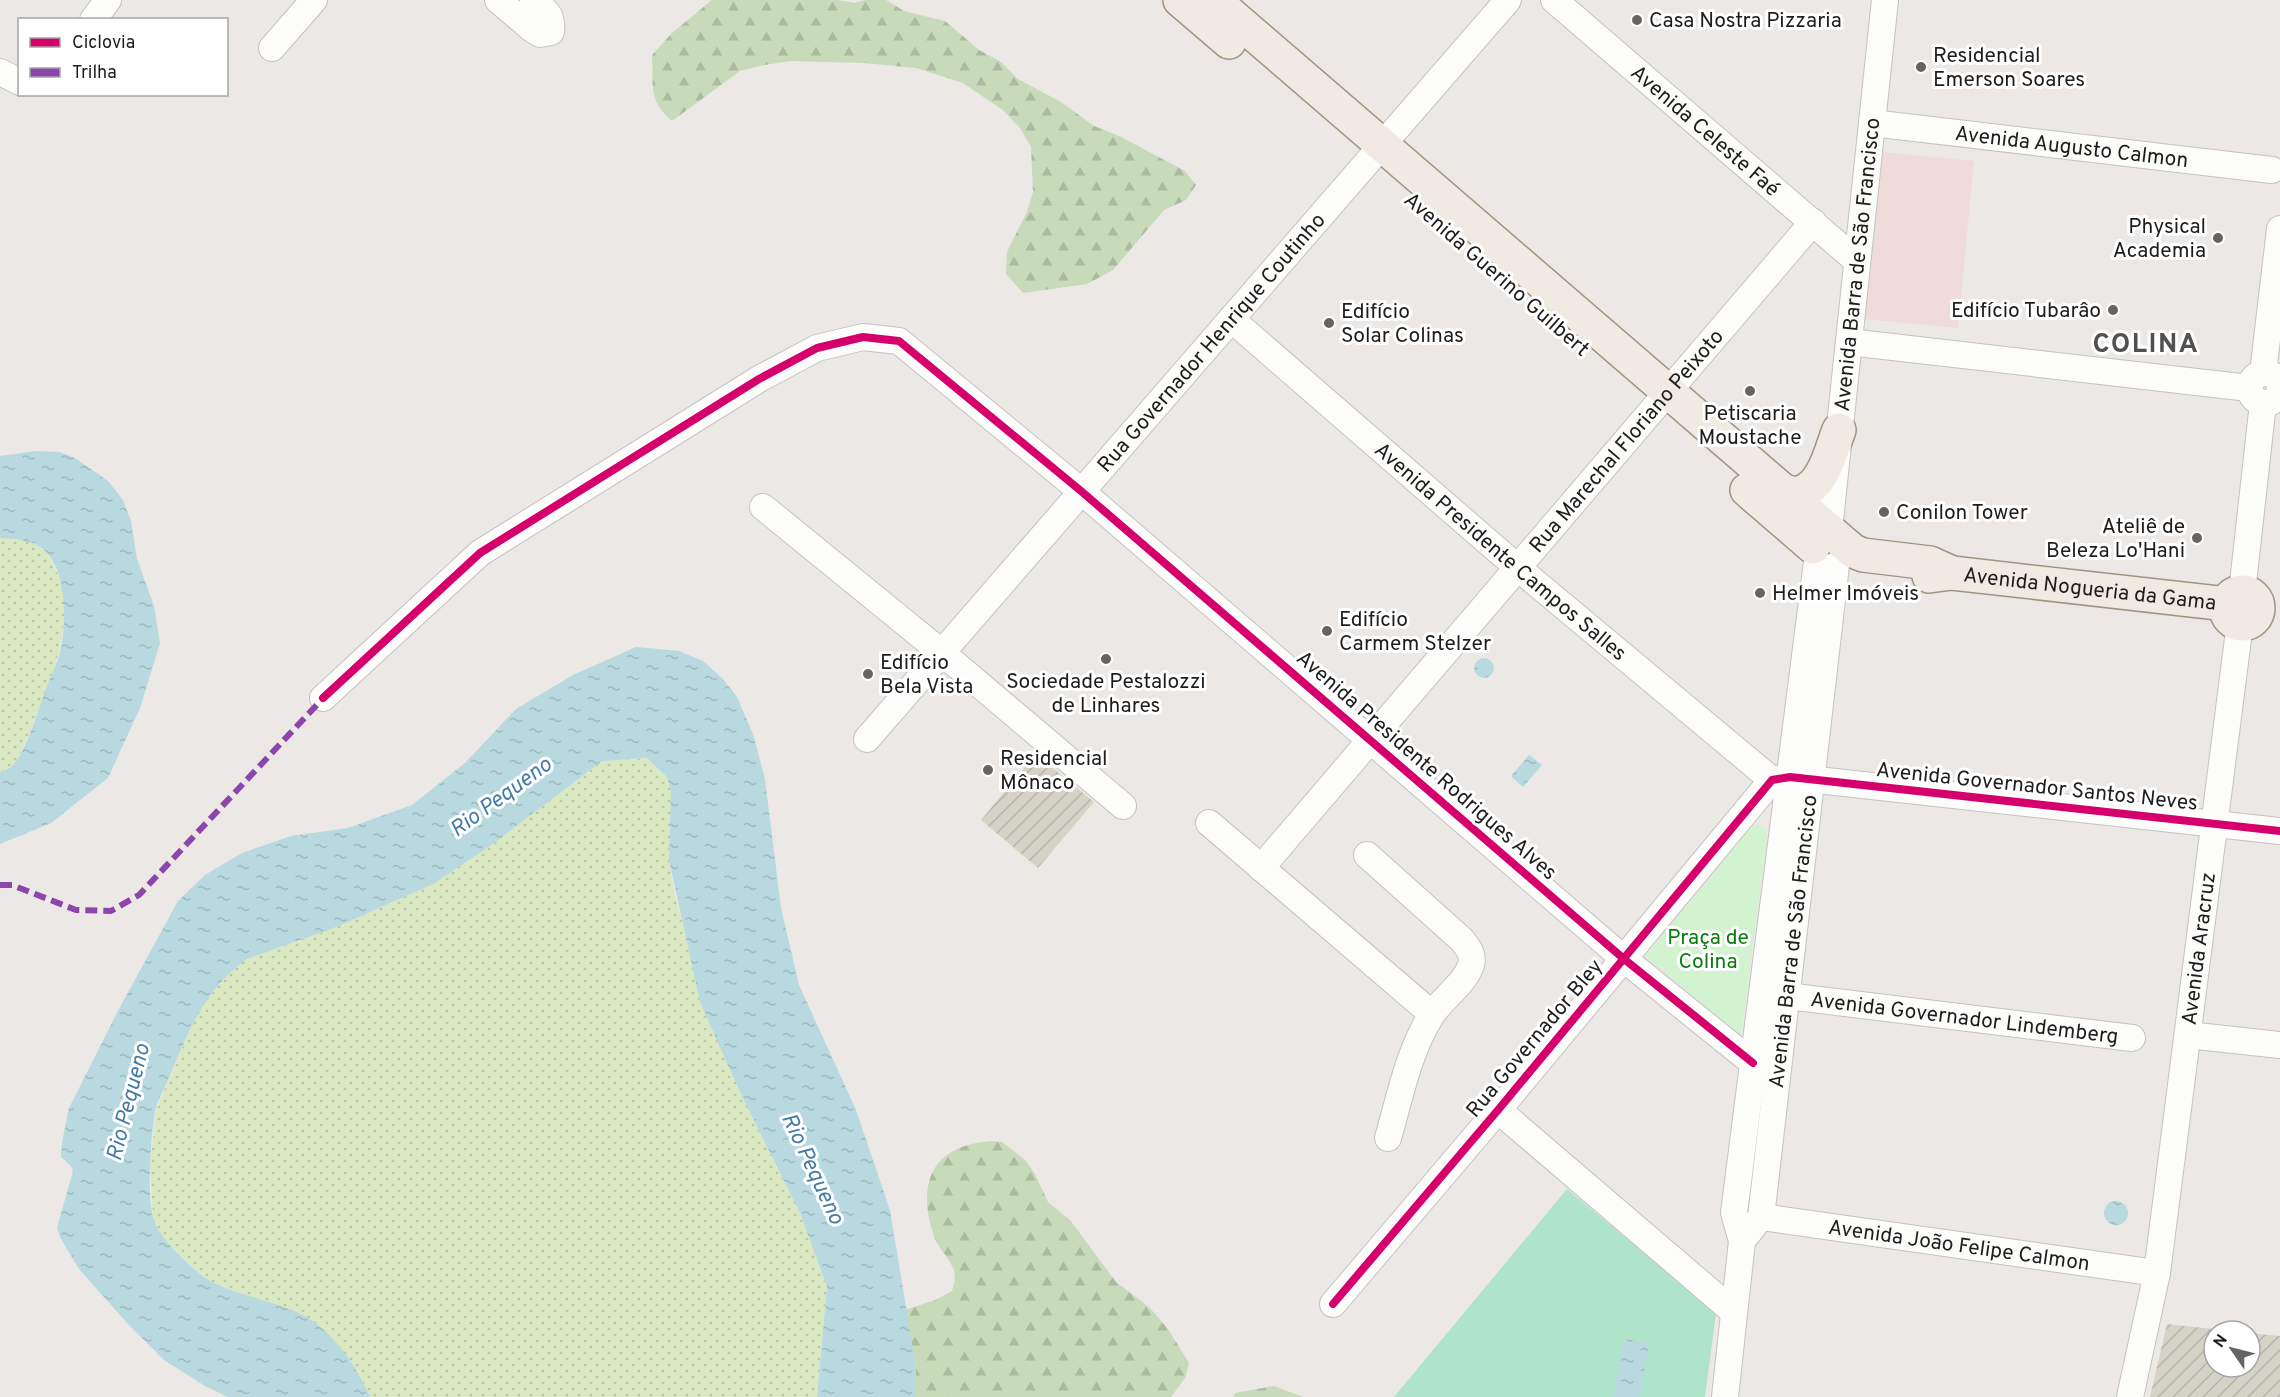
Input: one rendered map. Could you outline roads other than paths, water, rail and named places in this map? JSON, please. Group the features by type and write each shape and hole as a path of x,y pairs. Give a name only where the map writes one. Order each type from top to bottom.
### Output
{"main road":[{"name":"Avenida Guerino Guilbert","path":"1180,0 1375,153"},
{"name":"Avenida Guerino Guilbert","path":"1214,0 1375,153 1661,401 1827,549"},
{"name":"Avenida Guerino Guilbert","path":"1661,401 1784,491 1827,549"},
{"path":"1784,491 1797,494 1810,489 1820,477 1839,430"},
{"name":"Avenida Nogueria da Gama","path":"1827,549 1930,563 1952,573 2249,608"}],"street":[{"path":"94,18 108,0"},
{"path":"272,48 314,0"},
{"path":"498,0 540,34 551,32 552,21 547,12 533,0"},
{"name":"Rua Governador Henrique Coutinho","path":"867,739 1508,0"},
{"name":"Avenida Celeste Faé","path":"1554,0 1857,261"},
{"name":"Avenida Barra de São Francisco","path":"1761,1217 1774,994 1791,779 1827,549 1883,1"},
{"path":"0,72 18,81"},
{"name":"Avenida Augusto Calmon","path":"1872,123 2277,171"},
{"name":"Rua Marechal Floriano Peixoto","path":"1262,868 1813,222"},
{"name":"Avenida Aracruz","path":"2130,1397 2157,1273 2214,824 2249,608 2280,230"},
{"name":"Avenida Presidente Campos Salles","path":"1231,319 1518,568 1791,779"},
{"name":"Avenida Presidente Rodrigues Alves","path":"323,698 480,553 759,379 817,348 863,338 900,341 1081,491 1624,959 1753,1063"},
{"path":"1849,342 2267,389"},
{"path":"763,507 941,652 1123,806"},
{"name":"Avenida Governador Santos Neves","path":"1791,779 2280,831"},
{"name":"Rua Governador Bley","path":"1333,1304 1624,959 1791,779"},
{"path":"1209,824 1432,1014"},
{"path":"1367,855 1462,940 1472,952 1467,973 1432,1014 1411,1059 1389,1138"},
{"name":"Avenida Barra de São Francisco","path":"1725,1397 1742,1241 1734,1213 1753,1063 1774,994"},
{"name":"Avenida Governador Lindemberg","path":"1774,994 2132,1038"},
{"path":"2187,1035 2280,1045"},
{"path":"1498,1110 1734,1312"},
{"path":"1742,1241 1761,1217"},
{"name":"Avenida João Felipe Calmon","path":"1761,1217 2157,1273"}],"water":[{"path":"36,451 59,452 75,458 108,481 123,500 131,521 137,559 154,606 160,643 140,708 108,778 51,823 0,844 0,772 11,767 26,744 62,644 64,600 58,572 52,560 35,544 0,538 0,456"},
{"name":"Rio Pequeno","path":"636,647 679,651 703,661 723,679 737,697 753,734 765,779 781,908 799,985 856,1110 890,1210 916,1368 916,1397 817,1397 827,1287 800,1213 739,1090 700,1002 669,860 671,791 667,777 647,758 602,761 490,846 433,884 339,926 247,959 232,971 208,999 190,1030 155,1111 150,1181 154,1220 171,1247 208,1279 228,1289 294,1311 326,1331 348,1357 370,1397 228,1397 205,1386 164,1360 128,1324 79,1269 57,1228 73,1171 61,1157 69,1108 120,1007 178,901 205,875 242,853 291,836 348,828 412,805 465,763 516,709 573,675"},
{"path":"1484,658 1491,661 1494,668 1491,675 1484,678 1477,675 1474,668 1477,661"},
{"path":"1529,755 1542,765 1523,787 1511,776"},
{"path":"2116,1201 2125,1204 2128,1213 2125,1222 2116,1225 2107,1222 2104,1213 2107,1204"},
{"path":"1623,1339 1649,1343 1640,1397 1614,1397"}],"place":[{"name":"Casa Nostra Pizzaria","path":"1637,20"},
{"name":"Residencial Emerson Soares","path":"1921,67"},
{"name":"Physical Academia","path":"2218,238"},
{"name":"Edifício Tubarâo","path":"2113,310"},
{"name":"Edifício Solar Colinas","path":"1329,323"},
{"name":"Petiscaria Moustache","path":"1750,391"},
{"name":"Conilon Tower","path":"1884,512"},
{"name":"Ateliê de Beleza Lo'Hani","path":"2197,538"},
{"name":"Helmer Imóveis","path":"1760,593"},
{"name":"Edifício Carmem Stelzer","path":"1327,631"},
{"name":"Sociedade Pestalozzi de Linhares","path":"1106,659"},
{"name":"Edifício Bela Vista","path":"868,674"},
{"name":"Residencial Mônaco","path":"988,770"}],"district":[{"name":"COLINA","path":"2146,343"}],"park label":[{"name":"Praça de Colina","path":"1708,949"}]}
